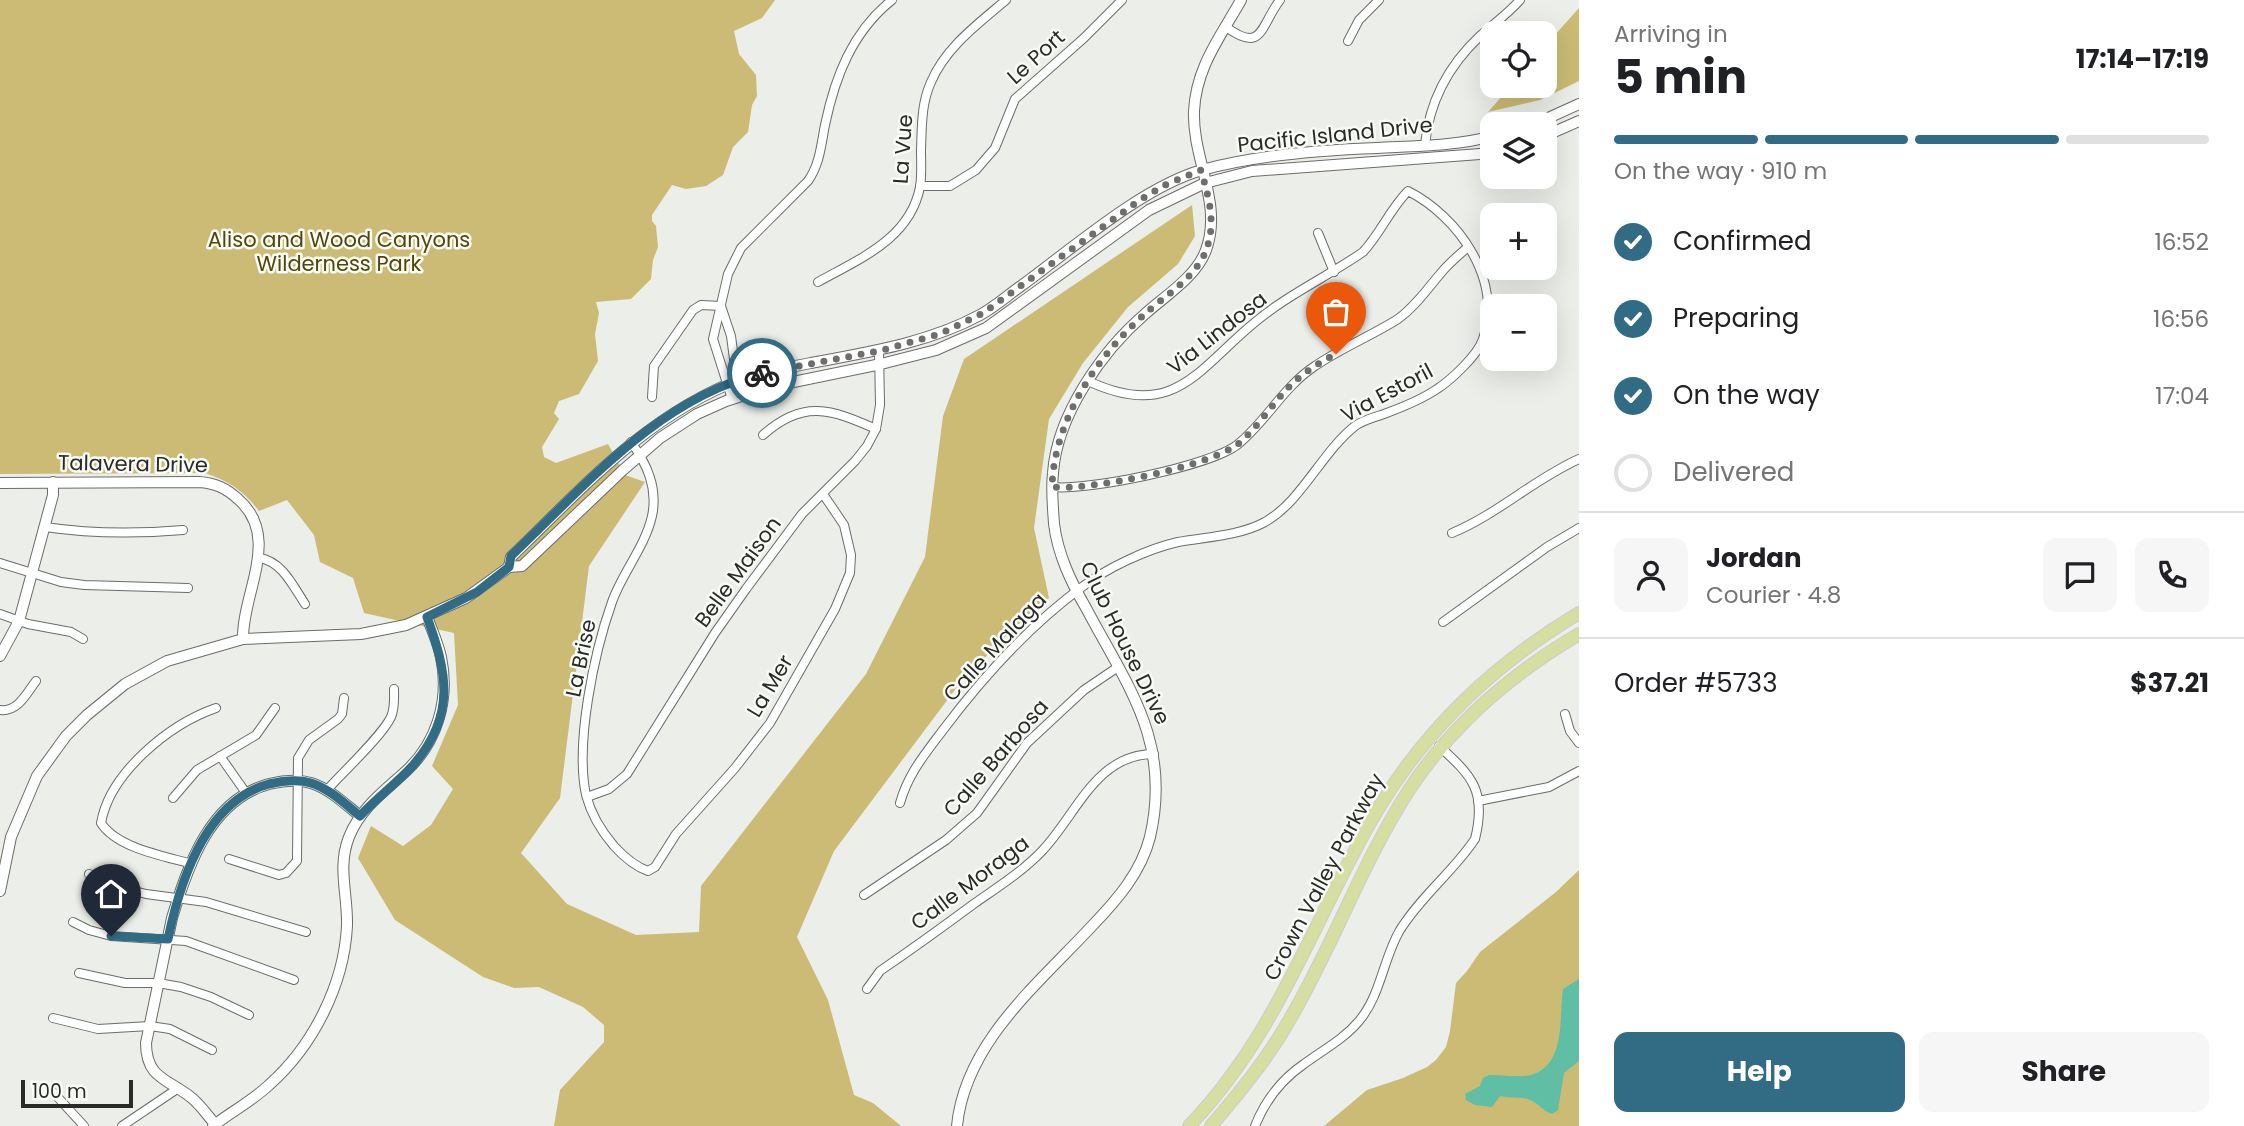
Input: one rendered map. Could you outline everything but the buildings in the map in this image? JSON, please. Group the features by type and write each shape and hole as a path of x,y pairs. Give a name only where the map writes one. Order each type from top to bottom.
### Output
{"main road":[{"name":"Club House Drive","path":"957,1126 965,1088 975,1061 995,1031 1114,904 1146,851 1155,795 1154,754 1143,714 1066,571 1056,536 1053,470 1066,421 1088,382 1130,327 1192,272 1206,250 1213,221 1212,205 1201,170 1195,134 1197,82 1209,52 1241,0"},
{"path":"1557,114 1579,104"},
{"path":"1557,131 1579,121"},
{"name":"Pacific Island Drive","path":"509,567 511,556 631,442 669,415 743,378 879,351 940,334 983,313 1112,218 1165,185 1201,170 1275,156 1424,145 1480,138"},
{"path":"1405,160 1424,145 1448,156"},
{"name":"Pacific Island Drive","path":"0,891 11,837 28,795 47,760 66,736 106,698 167,661 243,639 361,634 406,625 427,617 477,592 509,567 522,566 640,455 696,414 749,392 936,350 986,328 1149,209 1205,183 1252,171 1480,152"},
{"path":"0,656 19,621 53,495 53,482"},
{"name":"Talavera Drive","path":"0,483 214,483 242,502 253,517 258,533 259,558 243,623 243,639"},
{"name":"Crown Valley Parkway","path":"1189,1126 1224,1086 1261,1035 1371,822 1404,769 1451,712 1501,666 1579,613"},
{"path":"360,816 327,790 299,780 276,782 246,793 222,812 202,841 178,898 158,983 146,1056 150,1067 159,1077 194,1100 214,1125 284,1072 300,1052 329,1001 347,926 342,869 344,849 360,816 413,765 425,749 440,715 445,694 444,673 441,654 427,617"},
{"name":"Crown Valley Parkway","path":"1211,1126 1243,1088 1290,1019 1412,785 1441,748 1486,700 1511,679 1579,634"}],"street":[{"path":"732,399 713,339 728,274 741,248 816,170 830,102 842,62 870,22 892,0"},
{"name":"La Vue","path":"818,282 883,246 902,225 914,206 920,187 924,102 931,82 939,66 961,39 1006,0"},
{"name":"Le Port","path":"920,187 950,186 975,170 995,148 1015,99 1122,0"},
{"path":"1226,27 1242,38 1252,39 1260,34 1279,0"},
{"path":"1349,41 1359,20 1379,0"},
{"path":"1424,145 1429,117 1438,91 1452,68 1478,37 1520,0"},
{"name":"Via Lindosa","path":"1088,382 1105,389 1135,394 1152,394 1182,386 1219,357 1254,322 1363,253 1397,202 1408,191"},
{"name":"Via Estoril","path":"1077,592 1081,587 1136,556 1174,543 1247,530 1266,521 1284,508 1338,440 1359,424 1413,403 1458,373 1483,340 1488,299 1481,271 1457,228 1423,199 1408,191"},
{"path":"1318,233 1335,272"},
{"path":"1052,487 1067,489 1103,485 1223,454 1238,444 1285,391 1307,371 1398,319 1419,301 1443,271 1468,247"},
{"path":"652,397 654,366 693,310 701,306 721,306"},
{"path":"721,306 731,336 734,359 749,392"},
{"name":"Belle Maison","path":"587,797 609,789 627,775 715,633 797,521 855,461 876,429 880,405 879,351"},
{"path":"763,435 777,422 794,413 814,409 850,418 876,429"},
{"name":"La Brise","path":"631,442 651,476 652,516 645,536 612,601 598,648 583,747 583,771 587,797 595,818 608,839 623,856 638,868 648,871"},
{"path":"1452,533 1480,522 1524,489 1579,459"},
{"name":"La Mer","path":"648,871 655,867 676,834 770,723 835,609 850,573 849,540 837,513 822,494"},
{"path":"45,527 86,533 127,534 183,530"},
{"path":"1443,622 1546,547 1579,528"},
{"path":"259,558 269,559 280,568 305,604"},
{"path":"0,563 33,574 83,585 188,588"},
{"name":"Calle Malaga","path":"900,803 912,772 973,690 1052,608 1077,592"},
{"path":"0,614 19,621 71,632 83,639"},
{"name":"Calle Barbosa","path":"864,895 946,840 977,813 1027,743 1084,690 1118,667"},
{"path":"0,710 8,711 17,706 36,681"},
{"path":"327,790 386,724 394,706 394,689"},
{"path":"229,859 279,876 293,868 297,861 298,758 304,746 342,714 344,698"},
{"path":"192,864 123,842 108,834 101,823 110,798 128,770 168,733 197,715 216,708"},
{"path":"173,798 197,770 256,735 275,708"},
{"path":"1565,714 1570,731 1579,743"},
{"path":"1255,1126 1284,1081 1347,1034 1368,1008 1391,947 1401,929 1475,839 1479,824 1478,801 1471,778 1430,736"},
{"name":"Calle Moraga","path":"867,989 880,971 1002,884 1041,852 1062,828 1095,780 1109,767 1135,755 1154,754"},
{"path":"220,756 246,793"},
{"path":"1478,801 1549,787 1579,771"},
{"path":"89,874 122,888 206,902 306,932"},
{"path":"73,922 111,936 168,939 212,949 294,980"},
{"path":"79,972 125,983 158,983 196,992 249,1015"},
{"path":"53,1018 98,1029 150,1026 170,1029 212,1050"},
{"path":"122,1126 177,1089"},
{"path":"52,1091 84,1126"}],"green space":[{"name":"Aliso and Wood Canyons Wilderness Park","path":"0,0 775,0 762,18 734,31 739,54 756,75 757,96 752,105 748,132 733,147 723,175 706,186 686,189 672,185 652,215 658,247 653,260 651,279 631,299 596,302 599,313 595,334 598,361 579,394 559,401 554,413 559,419 542,447 544,457 556,463 608,444 625,475 645,482 589,566 560,798 521,853 567,904 636,935 699,932 701,886 866,674 925,557 943,416 964,359 1192,205 1195,236 1178,264 1128,307 1083,363 1049,419 1034,528 1049,598 1013,629 960,683 834,851 797,937 828,1000 854,1095 873,1103 901,1126 554,1126 560,1090 604,1042 604,1025 583,1007 539,987 514,988 483,977 395,920 358,858 371,826 403,846 431,825 453,789 432,766 458,705 454,633 364,613 353,578 320,562 314,535 287,500 259,511 235,488 205,473 0,474"},
{"path":"1579,8 1579,81 1557,92 1557,33"},
{"path":"1500,98 1544,98 1540,100 1488,112"},
{"path":"1579,870 1579,1126 1324,1126 1367,1090 1403,1078 1436,1060 1446,1047 1456,983 1480,952 1556,892"}],"shaded area":[{"path":"1579,979 1579,1061 1564,1073 1558,1110 1552,1114 1531,1100 1521,1098 1500,1096 1492,1107 1475,1105 1466,1100 1465,1094 1480,1086 1483,1078 1489,1075 1530,1075 1544,1068 1556,1049 1559,1037 1563,989"}],"way so far":[{"path":"762,373 879,351 940,334 983,313 1140,200 1165,185 1201,170 1212,205 1213,221 1202,259 1192,272 1130,327 1076,400 1058,447 1052,487 1067,489 1103,485 1223,454 1251,431 1300,377 1336,354"}],"route":[{"path":"111,936 168,939 178,898 202,841 222,812 246,793 276,782 299,780 327,790 360,816 413,765 425,749 440,715 445,694 444,673 441,654 427,617 477,592 509,567 511,556 631,442 702,396 743,378 762,373"}]}
